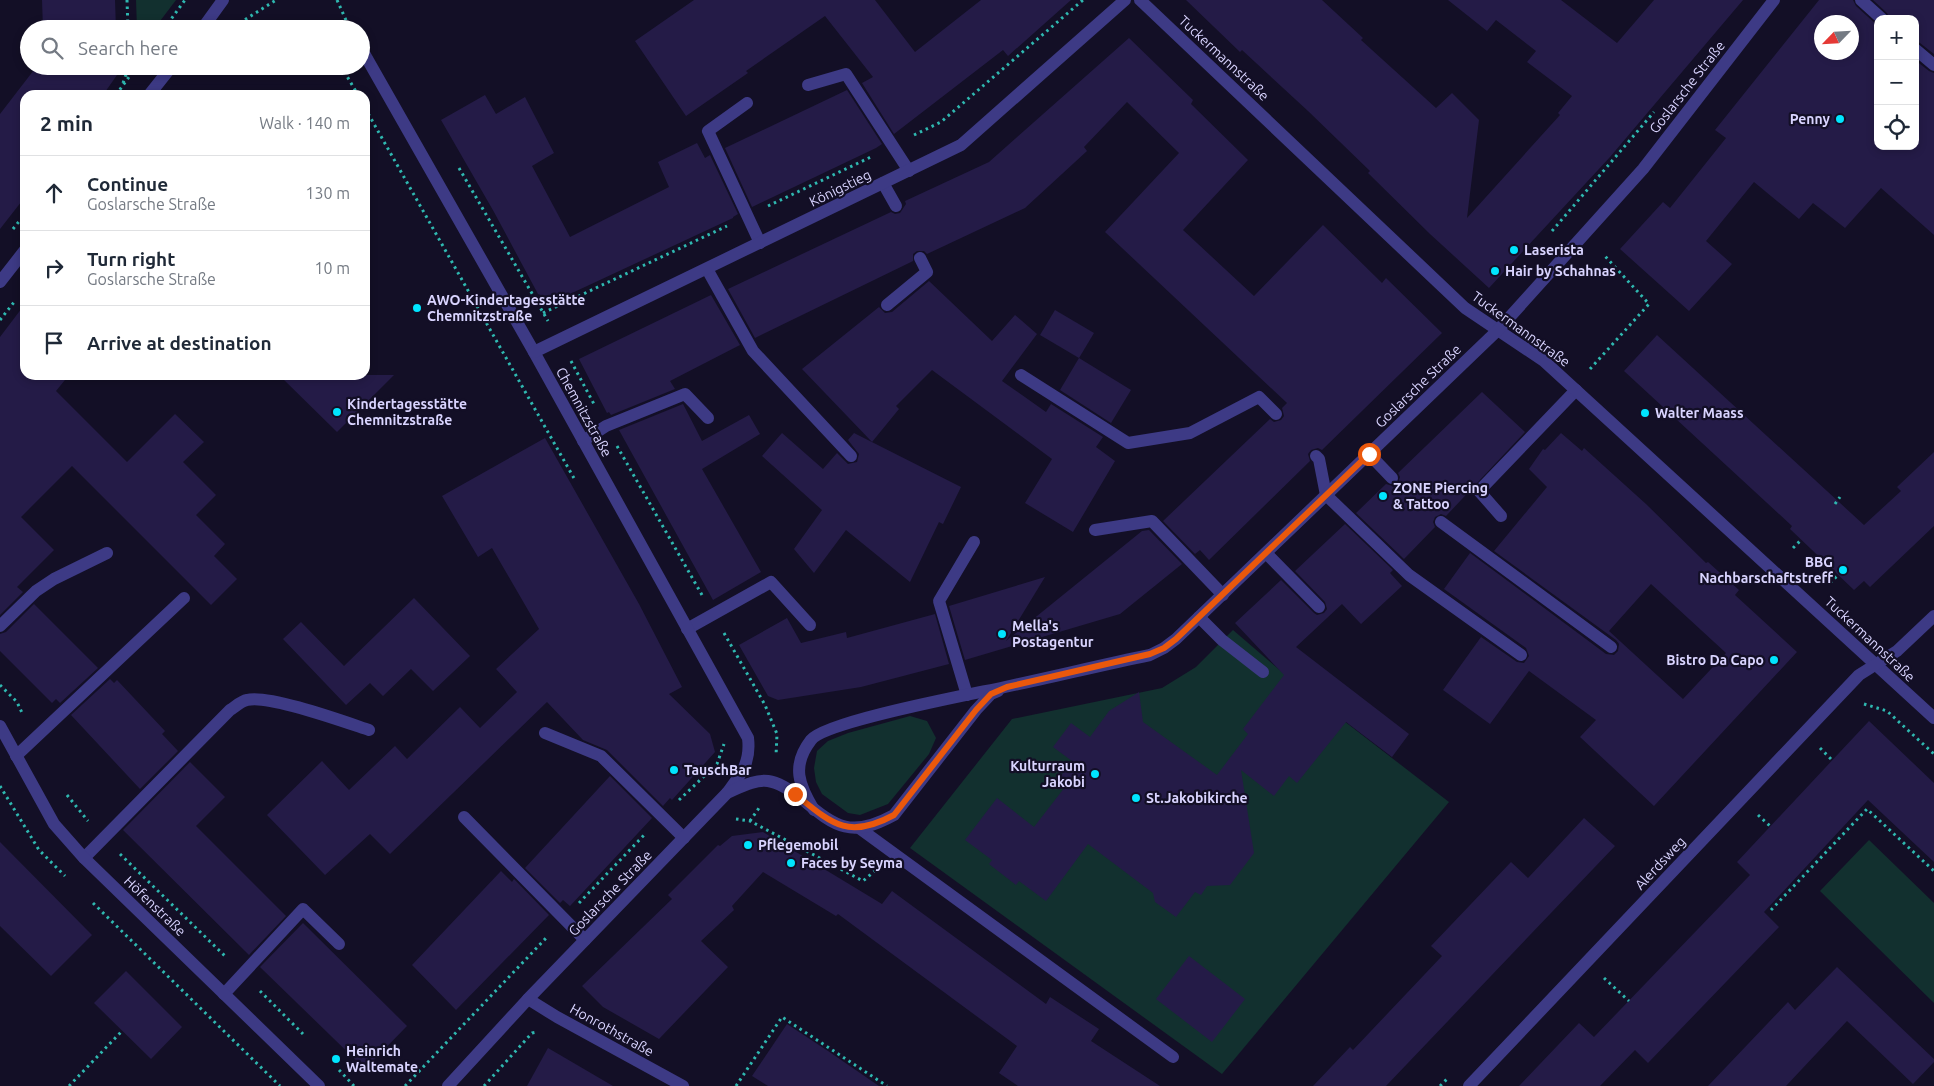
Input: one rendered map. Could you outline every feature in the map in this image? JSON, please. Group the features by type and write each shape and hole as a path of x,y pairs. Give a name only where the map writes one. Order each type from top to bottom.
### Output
{"street":[{"path":"209,20 223,0"},
{"name":"Königstieg","path":"534,352 961,145 1125,0"},
{"name":"Tuckermannstraße","path":"1140,0 1465,308 1544,361 1934,718"},
{"name":"Goslarsche Straße","path":"814,810 802,789 799,777 803,755 812,738 825,731 860,720 1150,654 1164,648 1176,639 1498,330 1643,169 1774,0"},
{"path":"1861,0 1878,15"},
{"path":"1919,52 1934,65"},
{"name":"Chemnitzstraße","path":"370,64 534,352 748,738 750,750 744,769 727,792"},
{"path":"808,85 846,74 909,171"},
{"path":"153,90 165,75"},
{"path":"748,103 708,131 760,243"},
{"path":"883,183 896,206"},
{"path":"0,282 20,256"},
{"path":"887,305 927,272 920,258"},
{"path":"708,269 753,351 851,456"},
{"path":"1021,375 1128,443 1190,433 1259,397 1276,414"},
{"path":"1501,516 1479,491 1576,390"},
{"path":"583,441 606,426 685,394 708,418"},
{"path":"1369,454 1392,478"},
{"path":"1316,456 1319,459 1326,495 1410,575 1521,655"},
{"path":"1095,530 1152,521 1223,595"},
{"path":"1441,522 1611,647"},
{"path":"967,695 939,601 974,542"},
{"path":"0,626 36,591 54,579 107,552"},
{"path":"1266,553 1319,607"},
{"path":"687,629 770,582 810,625"},
{"path":"16,756 184,598"},
{"name":"Alerdsweg","path":"1469,1086 1859,675 1897,651 1934,616"},
{"path":"1199,617 1222,640 1263,672"},
{"name":"Goslarsche Straße","path":"448,1086 528,999 727,792 757,782 767,781 786,787 814,810 836,824 849,828 876,825 894,815 976,710 991,694 1007,687"},
{"path":"84,858 230,710 246,700 264,699 369,730"},
{"name":"Höfenstraße","path":"0,726 54,824 84,858 318,1086"},
{"path":"545,733 601,756 684,838"},
{"path":"464,817 585,940"},
{"path":"859,828 1172,1057"},
{"path":"224,994 303,909 339,944"},
{"name":"Honrothstraße","path":"528,999 557,1017 683,1086"}],"path":[{"path":"127,0 128,20"},
{"path":"171,20 185,0"},
{"path":"245,20 276,0"},
{"path":"337,0 346,20"},
{"path":"543,313 749,216 940,122 1083,0"},
{"path":"121,88 126,75"},
{"path":"121,88 130,75"},
{"path":"346,75 355,90"},
{"path":"1551,232 1655,111"},
{"path":"370,117 576,482"},
{"path":"1590,369 1649,304 1604,255"},
{"path":"0,320 20,295"},
{"path":"1835,504 1840,497"},
{"path":"1793,548 1801,540"},
{"path":"1830,583 1838,575"},
{"path":"0,685 17,702 34,738"},
{"path":"765,705 777,734 776,754"},
{"path":"1887,711 1934,754"},
{"path":"405,1086 564,918 716,764 724,741"},
{"path":"1816,744 1832,760"},
{"path":"62,789 103,838 243,973 305,1037"},
{"path":"1752,809 1770,826"},
{"path":"1771,910 1867,809 1934,871"},
{"path":"750,821 864,881 895,854"},
{"path":"1603,976 1629,1001"},
{"path":"736,1086 782,1017 828,1050 886,1086"},
{"path":"69,1086 122,1031"},
{"path":"484,1086 532,1033 540,1031"},
{"path":"333,1065 354,1086"},
{"path":"1440,1086 1454,1072"}],"green space":[{"path":"136,0 176,0 161,20 137,20"},
{"path":"1233,630 1296,684 1449,802 1222,1074 910,848 1012,719 1162,688 1196,667"},
{"path":"910,716 927,721 936,738 929,754 888,804 860,815 848,813 822,794 816,782 814,768 817,751 828,741 848,733"},
{"path":"1869,840 1934,903 1934,1003 1820,891"}],"building":[{"path":"42,0 115,0 116,20 43,20"},
{"path":"694,0 875,0 915,52 981,0 1071,0 1008,56 1003,50 894,134 862,83 873,77 825,16 686,116 635,41"},
{"path":"1186,0 1322,0 1363,38 1361,40 1436,108 1452,93 1479,120 1467,218 1560,115 1558,113 1572,96 1527,62 1536,51 1496,20 1487,31 1448,0 1561,0 1617,43 1654,0 1743,0 1610,157 1489,288 1430,234 1368,173 1370,171 1308,111 1242,50 1240,52"},
{"path":"1819,0 1853,0 1856,6 1874,22 1874,150 1919,150 1919,63 1934,73 1934,235 1881,188 1845,228 1813,203 1799,219 1754,182 1706,241 1732,264 1689,311 1620,249 1663,202 1670,208 1726,138 1715,130"},
{"path":"1873,0 1934,0 1934,54 1919,43 1919,15 1888,15"},
{"path":"1129,38 1193,100 1191,104 1248,160 1183,230 1254,296 1323,225 1382,283 1386,278 1442,333 1322,450 1318,448 1311,450 1308,454 1310,461 1209,560 1200,550 1195,554 1163,521 1270,419 1274,422 1281,420 1284,416 1282,408 1287,403 1105,232 1179,153 1127,102 1084,147 1087,151 1025,208 927,254 924,251 917,251 913,254 913,261 755,338 728,289 891,212 895,214 900,213 906,204 905,201 989,162"},
{"path":"30,75 117,75 106,90 20,90 20,203 0,229 0,114"},
{"path":"847,90 882,144 752,207 725,148"},
{"path":"485,95 496,114 525,97 554,153 532,166 570,237 669,187 658,162 697,143 705,158 710,155 738,214 557,300 538,294 441,120"},
{"path":"929,281 992,341 1015,315 1037,334 1002,381 1046,412 1051,404 1103,437 1096,447 1115,461 1073,532 1025,503 1052,459 932,370 896,406 899,409 872,442 802,369 879,307 885,313 892,312"},
{"path":"711,295 740,345 670,381 675,389 611,415 609,412 607,413 579,359"},
{"path":"1055,310 1094,333 1079,358 1040,335"},
{"path":"20,311 20,380 65,380 56,391 127,462 175,414 204,442 183,462 216,495 196,515 225,544 214,556 237,579 211,605 72,466 21,517 54,550 17,587 23,592 0,615 0,337"},
{"path":"1657,335 1864,525 1901,491 1897,487 1934,452 1934,526 1870,587 1864,581 1854,590 1790,529 1792,526 1624,371"},
{"path":"1079,358 1131,390 1111,423 1060,390"},
{"name":"Kindertagesstätte Chemnitzstraße","path":"370,375 394,375 337,432 284,380 370,380"},
{"path":"1482,392 1525,432 1446,516 1441,514 1435,517 1433,522 1435,527 1404,559 1356,513 1386,484 1393,486 1398,483 1400,477 1398,473"},
{"path":"683,404 702,441 749,415 760,434 702,469 761,572 713,600 619,430"},
{"path":"782,433 823,469 837,453 848,464 857,462 859,454 848,440 854,433 961,487 943,524 939,522 910,582 846,530 814,573 794,549 822,510 762,456"},
{"path":"1561,433 1582,451 1584,448 1646,504 1706,563 1708,562 1739,590 1735,595 1797,652 1654,806 1580,737 1596,720 1529,671 1490,724 1443,690 1481,637 1517,662 1524,663 1529,656 1526,648 1444,589 1470,553 1606,654 1614,655 1618,651 1619,644 1616,640 1494,551 1547,487 1529,469 1543,449 1545,450","holes":["1651,584 1726,653 1683,699 1609,631"]},
{"path":"545,438 639,604 682,687 669,694 710,734 715,752 672,800 670,798 663,806 607,750 583,740 547,702 390,854 370,834 325,875 267,815 322,761 349,790 395,746 407,759 460,707 480,728 517,692 496,669 539,629 492,548 478,557 442,496"},
{"path":"1345,524 1393,570 1390,573 1402,586 1361,624 1342,604 1296,647 1409,734 1392,757 1346,722 1297,783 1289,776 1274,796 1241,770 1254,853 1230,885 1207,886 1201,895 1195,892 1176,917 1155,902 1153,893 1088,844 1046,901 1019,881 1016,885 989,864 992,860 965,840 997,798 1034,827 1065,787 1057,781 1072,761 1053,747 1071,723 1090,737 1109,711 1139,692 1143,722 1217,775 1248,734 1243,729 1284,675 1235,623 1281,580 1314,613 1317,615 1324,613 1327,609 1325,602 1295,571"},
{"path":"1149,530 1182,564 1120,614 965,660 949,606 1045,577 1006,641 1142,531"},
{"path":"414,598 470,656 433,691 411,669 383,696 370,683 346,705 283,639 301,622 344,666"},
{"path":"34,604 98,668 60,703 56,699 52,703 0,651 0,634 6,632"},
{"path":"935,614 949,664 861,687 778,700 768,696 739,645 787,618 801,643 846,632 847,638"},
{"path":"110,679 114,683 117,680 165,731 162,734 178,751 140,789 71,715"},
{"path":"1869,721 1934,783 1934,862 1868,800 1764,912 1779,927 1648,1063 1635,1050 1600,1086 1519,1086 1579,1023 1594,1037 1750,875 1737,862"},
{"path":"190,762 225,797 196,826 286,916 249,955 123,830"},
{"path":"610,776 652,818 570,906 563,900 560,903 525,868"},
{"path":"1584,818 1615,846 1386,1086 1313,1086 1350,1047 1353,1050 1442,956 1431,946 1511,862 1528,878"},
{"path":"763,832 882,904 892,891 1046,1004 1050,997 1099,1029 1091,1041 1160,1086 1018,1086 999,1073 1017,1046 838,914 836,916 763,872 732,906 734,910 701,941 728,967 659,1039 603,1007 582,986 672,899 668,895 718,845 720,846 732,836"},
{"path":"0,842 92,935 51,976 0,926"},
{"path":"501,871 512,882 514,879 549,915 456,1010 412,965"},
{"path":"303,923 407,1026 365,1069 260,967"},
{"path":"1189,956 1245,999 1212,1042 1156,999"},
{"path":"1837,967 1934,1059 1934,1062 1913,1084 1847,1021 1786,1086 1708,1086 1788,1002 1795,1010"},
{"path":"126,971 182,1027 151,1059 94,1003"},
{"path":"787,1024 879,1086 768,1086 752,1076"},
{"path":"548,1048 613,1086 527,1086"}],"place":[{"name":"Penny","path":"1840,119"},
{"name":"Laserista","path":"1514,250"},
{"name":"Hair by Schahnas","path":"1495,271"},
{"name":"AWO-Kindertagesstätte Chemnitzstraße","path":"417,308"},
{"name":"Kindertagesstätte Chemnitzstraße","path":"337,412"},
{"name":"Walter Maass","path":"1645,413"},
{"name":"ZONE Piercing & Tattoo","path":"1383,496"},
{"name":"BBG Nachbarschaftstreff","path":"1843,570"},
{"name":"Mella's Postagentur","path":"1002,634"},
{"name":"Bistro Da Capo","path":"1774,660"},
{"name":"TauschBar","path":"674,770"},
{"name":"Kulturraum Jakobi","path":"1095,774"},
{"name":"St.Jakobikirche","path":"1136,798"},
{"name":"Pflegemobil","path":"748,845"},
{"name":"Faces by Seyma","path":"791,863"},
{"name":"Heinrich Waltemate","path":"336,1059"}],"route":[{"path":"795,794 814,810 836,824 849,828 876,825 894,815 976,710 991,694 1007,687 1150,654 1164,648 1176,639 1369,454"}]}
